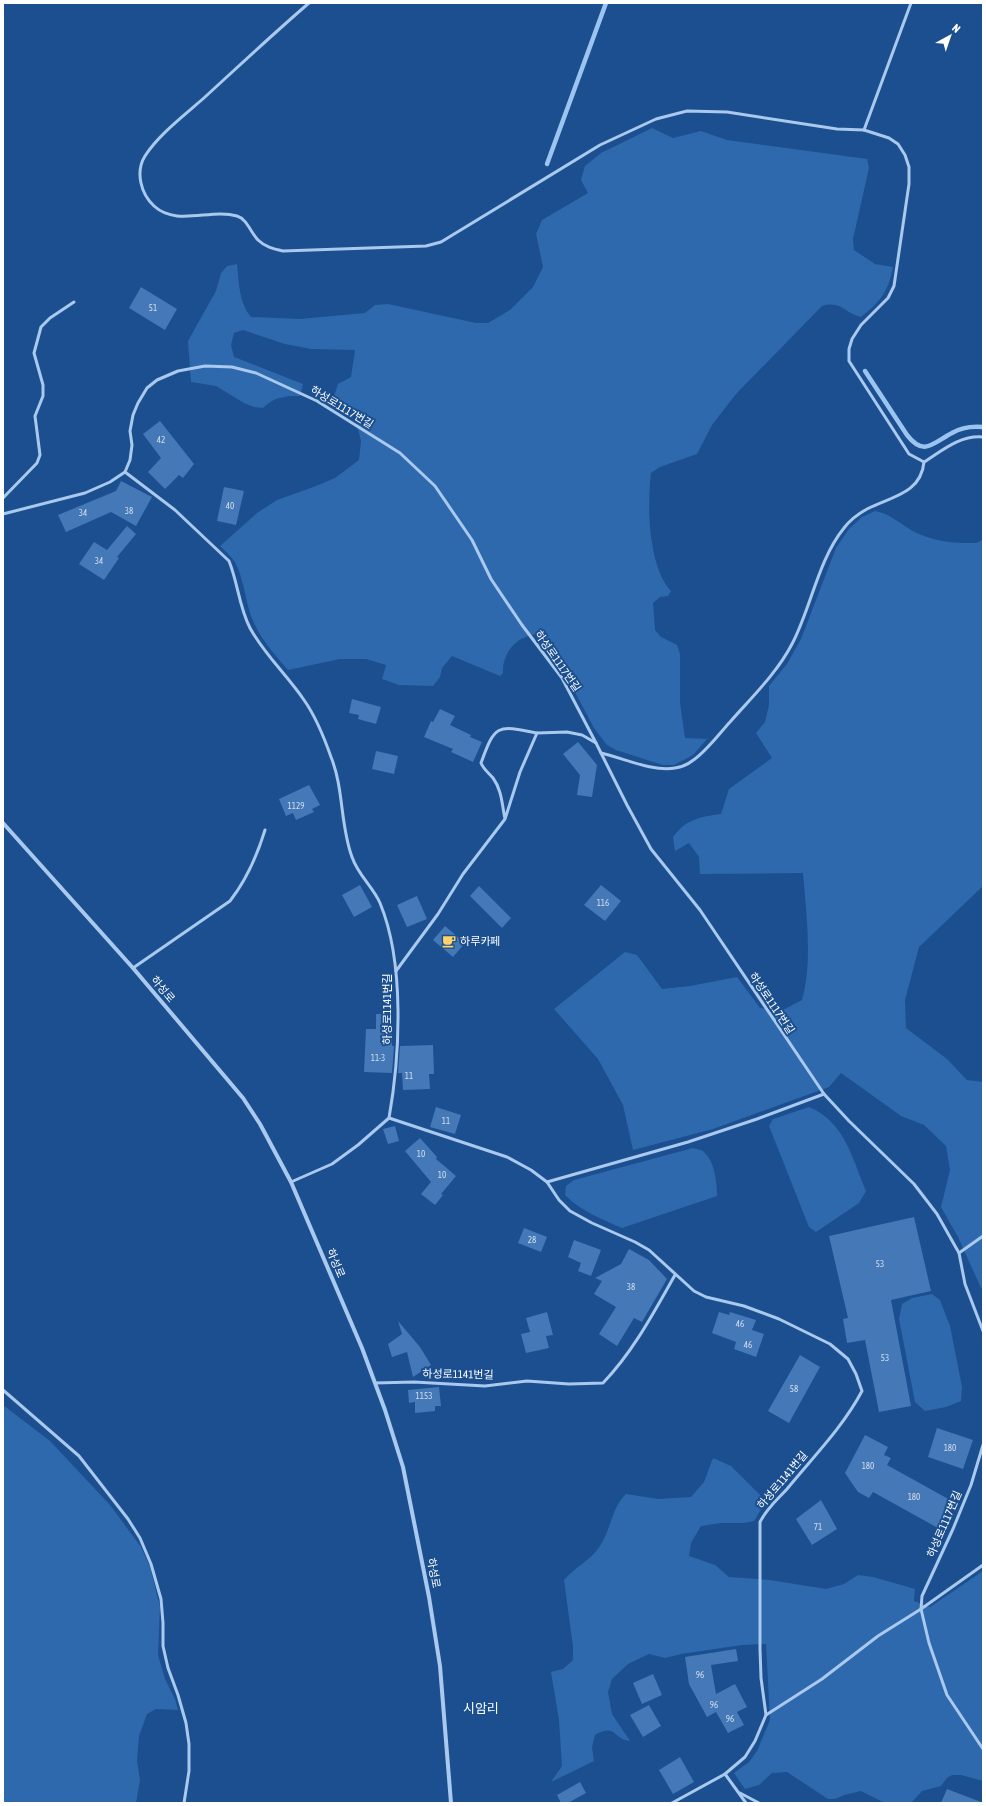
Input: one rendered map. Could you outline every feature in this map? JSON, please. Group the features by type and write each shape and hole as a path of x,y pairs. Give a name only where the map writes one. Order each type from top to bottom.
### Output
{"street":[{"name":"하성로","path":"3,823 133,968 243,1098 260,1124 291,1182 340,1294 375,1383 403,1467 430,1596 440,1666 450,1803"}],"lane":[{"path":"309,3 166,132 145,156 140,169 140,180 145,192 154,206 166,214 177,216 230,214 238,216 246,222 259,241 270,248 283,251 426,246 441,242 600,145 656,119 671,114 687,111 727,112 837,129 864,130 889,138 898,144 905,155 909,167 909,184 894,286 888,298 862,325 852,339 849,349 849,361 909,454 924,462"},
{"path":"864,130 911,3"},
{"path":"3,498 34,467 40,455 35,416 44,396 43,385 34,353 41,327 50,318 74,302"},
{"name":"하성로1117번길","path":"125,472 130,460 132,445 130,431 132,415 148,388 157,380 178,371 205,366 232,366 256,373 317,401 400,453 435,486 472,540 491,579 522,625 562,678 627,806 651,849 691,898 824,1094 926,1198 937,1214 959,1253 965,1284 983,1330"},
{"path":"924,462 960,440 973,436 983,437"},
{"path":"601,753 661,769 678,767 693,761 717,737 784,659 793,643 830,549 844,528 855,517 868,508 904,493 915,485 923,470 924,462"},
{"path":"3,514 85,493 110,482 125,472"},
{"name":"하성로1141번길","path":"125,472 175,510 229,562 233,570 243,612 249,627 260,645 303,699 317,722 337,772 343,817 351,855 357,870 379,902 386,923 396,971 397,1028 395,1070 389,1118 507,1157 531,1170 547,1182 558,1200 570,1211 592,1224 635,1242 649,1250 694,1291 706,1297 744,1306 779,1319 830,1344 848,1359 856,1374 862,1391 852,1410 782,1495 766,1510 760,1522 760,1656 761,1678 766,1715"},
{"path":"505,819 500,791 493,778 484,770 481,764 493,734 502,728 511,728 537,733 567,732 582,735 596,743"},
{"path":"396,971 438,914 463,874 505,819 520,772 537,733"},
{"path":"133,968 230,901 241,887 252,866 266,830"},
{"path":"547,1182 688,1142 757,1119 824,1094"},
{"path":"291,1182 332,1164 389,1118"},
{"path":"959,1253 983,1236"},
{"name":"하성로1141번길","path":"375,1383 414,1382 485,1386 527,1381 574,1384 602,1383 615,1370 647,1324 675,1275"},
{"path":"3,1390 79,1456 128,1519 140,1538 151,1564 161,1599 163,1646 168,1668 186,1723 189,1744 189,1771 184,1803"},
{"name":"하성로1117번길","path":"983,1445 971,1485 953,1529 922,1596 921,1609 929,1643 947,1695 983,1748"},
{"path":"672,1803 725,1774 745,1757 755,1741 766,1715 822,1679 878,1636 921,1609 983,1565"},
{"path":"725,1774 746,1803"},
{"path":"738,1792 759,1803"}],"shaded area":[{"path":"652,128 673,138 701,131 727,140 867,159 869,168 853,239 854,250 875,264 893,267 889,283 883,295 879,301 861,317 839,306 822,306 736,394 712,425 697,454 660,467 651,473 649,502 651,535 658,567 663,580 671,591 668,596 660,597 653,603 655,630 661,637 677,645 680,654 680,703 685,738 707,739 693,755 674,765 663,765 616,750 607,745 594,728 563,670 535,634 521,639 511,648 505,660 503,673 500,676 452,656 442,668 440,677 433,686 399,685 382,679 386,665 366,659 340,659 288,670 257,630 251,616 241,577 235,562 220,546 257,513 277,500 335,478 359,460 361,441 354,412 333,399 338,384 351,377 355,350 311,349 285,344 243,330 234,333 231,345 234,357 303,384 300,396 289,396 275,399 263,408 254,407 244,403 216,386 191,382 188,341 216,291 221,273 227,266 237,264 242,299 251,317 300,319 365,313 375,305 388,304 476,323 488,323 510,310 533,287 543,267 536,234 542,220 588,193 581,180 585,166 601,153"},
{"path":"875,511 890,516 917,533 937,540 972,543 979,542 983,539 983,886 919,947 905,1000 906,1028 947,1059 967,1080 983,1082 983,1290 958,1237 941,1207 950,1170 946,1146 924,1125 901,1116 841,1073 829,1087 713,1129 633,1150 623,1105 598,1059 554,1009 625,952 637,955 662,989 690,986 737,977 760,1008 781,1011 802,1000 808,953 803,873 700,874 699,857 689,843 675,851 673,837 683,826 694,820 706,816 721,814 729,789 772,758 756,733 765,722 769,705 769,686 787,664 801,639 836,548 849,529 862,517"},
{"path":"809,1107 831,1122 839,1131 846,1142 866,1191 859,1203 816,1232 809,1227 769,1126 773,1119"},
{"path":"693,1148 704,1152 711,1162 716,1179 717,1196 622,1228 599,1218 578,1206 565,1195 566,1186 574,1180"},
{"path":"932,1294 940,1300 950,1326 962,1387 961,1401 946,1407 925,1411 915,1402 899,1319 902,1304 912,1298"},
{"path":"3,1405 50,1441 110,1505 141,1547 150,1567 160,1607 158,1655 165,1679 175,1699 178,1710 156,1709 147,1714 139,1736 137,1761 140,1780 136,1803 3,1803"},
{"path":"713,1458 731,1466 766,1501 754,1521 701,1526 691,1543 689,1556 715,1565 729,1577 770,1580 826,1589 844,1584 858,1575 873,1577 915,1589 914,1601 930,1607 983,1571 983,1781 961,1775 952,1775 947,1778 941,1786 922,1791 911,1803 885,1803 861,1791 835,1799 828,1799 787,1772 772,1773 759,1785 745,1789 734,1773 749,1762 757,1751 770,1720 766,1644 742,1645 681,1654 665,1658 649,1654 628,1664 612,1679 608,1692 612,1714 630,1741 620,1738 611,1731 602,1732 595,1735 592,1747 594,1761 551,1782 562,1766 559,1720 551,1672 563,1669 573,1660 573,1647 564,1580 600,1546 621,1499 626,1494 658,1499 691,1497 704,1482"}],"building":[{"path":"141,287 177,309 165,330 129,308"},
{"path":"160,421 194,464 183,478 179,475 165,489 148,472 161,458 143,434"},
{"path":"121,481 152,497 136,526 111,512 66,532 58,515 116,491"},
{"path":"224,487 244,491 236,525 217,521"},
{"path":"127,526 136,534 117,557 119,558 104,580 79,564 94,542 107,550"},
{"path":"352,699 381,707 376,724 358,719 359,715 349,713"},
{"path":"440,709 455,716 450,725 471,735 470,737 482,742 473,762 451,752 453,749 424,737 431,721 433,722"},
{"path":"578,742 597,765 592,797 577,795 580,775 563,754"},
{"path":"376,751 398,756 394,774 372,769"},
{"path":"309,785 320,805 312,809 314,812 296,820 293,813 286,816 279,799"},
{"path":"360,885 372,907 354,917 342,895"},
{"path":"601,885 621,901 605,921 584,905"},
{"path":"479,886 511,918 502,928 470,896"},
{"path":"417,896 427,919 407,927 397,905"},
{"name":"하루카페","path":"445,926 465,943 453,957 433,940"},
{"path":"376,1014 392,1014 392,1046 394,1046 392,1073 364,1072 366,1029 376,1029"},
{"path":"433,1045 434,1074 429,1074 430,1089 403,1090 402,1073 398,1073 400,1046"},
{"path":"436,1107 461,1115 455,1134 430,1127"},
{"path":"395,1126 399,1141 388,1144 383,1129"},
{"path":"420,1138 437,1157 436,1159 456,1176 441,1194 443,1195 435,1205 421,1194 431,1182 405,1151"},
{"path":"914,1217 931,1291 891,1300 911,1406 879,1412 865,1340 847,1343 843,1319 848,1318 829,1236"},
{"path":"524,1228 547,1237 541,1252 518,1243"},
{"path":"574,1240 601,1250 591,1276 578,1271 581,1263 568,1257"},
{"path":"629,1249 649,1260 667,1279 642,1322 634,1318 617,1346 599,1334 616,1307 594,1294 602,1281 595,1278 621,1264"},
{"path":"547,1312 553,1335 546,1336 549,1348 526,1353 521,1334 530,1332 526,1318"},
{"path":"719,1312 729,1315 730,1312 756,1320 752,1330 764,1334 756,1357 734,1349 736,1342 712,1333"},
{"path":"398,1321 420,1347 431,1365 413,1377 407,1352 392,1357 388,1344 402,1334"},
{"path":"800,1355 820,1367 789,1423 768,1411"},
{"path":"439,1387 441,1406 435,1406 435,1411 415,1413 415,1402 409,1403 408,1390"},
{"path":"937,1428 973,1440 963,1469 928,1457"},
{"path":"865,1435 888,1447 884,1455 891,1458 887,1465 952,1501 938,1528 873,1492 869,1498 858,1492 845,1473"},
{"path":"821,1500 837,1529 812,1545 796,1519"},
{"path":"736,1649 738,1661 711,1665 716,1694 735,1684 747,1707 737,1712 744,1725 728,1733 716,1712 707,1717 689,1684 685,1657"},
{"path":"653,1674 662,1695 642,1704 633,1683"},
{"path":"649,1705 661,1726 643,1737 630,1715"},
{"path":"680,1757 694,1782 673,1794 659,1770"},
{"path":"580,1782 586,1793 568,1803 561,1803 557,1795"},
{"path":"947,1789 981,1802 981,1803 941,1803"}],"waterway":[{"path":"547,164 606,3"},
{"path":"865,371 907,435 913,442 919,445 924,447 929,446 963,428 983,427"}],"place":[{"name":"하루카페","path":"449,941"}],"district":[{"name":"시암리","path":"481,1708"}]}
